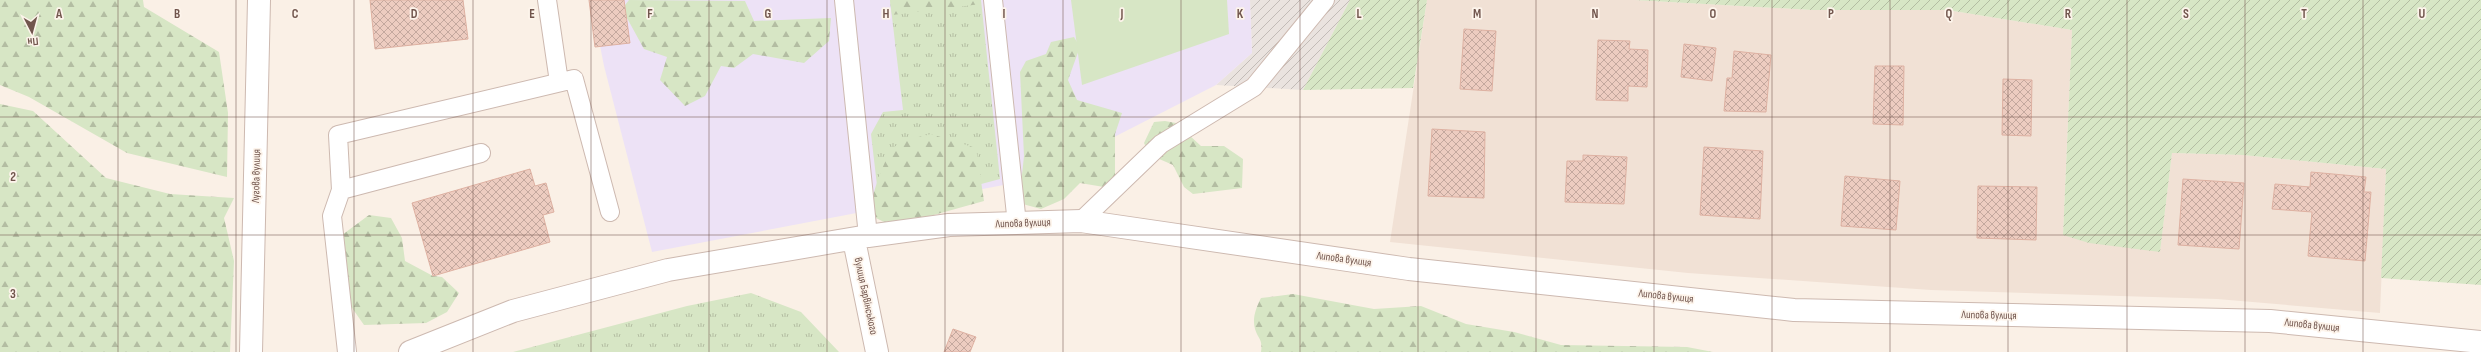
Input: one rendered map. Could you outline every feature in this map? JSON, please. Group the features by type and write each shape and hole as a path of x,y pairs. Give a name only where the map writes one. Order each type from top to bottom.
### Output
{"street":[{"name":"Лугова вулиця","path":"251,352 259,0"},
{"name":"Липова вулиця","path":"410,352 513,311 668,270 861,238 949,226 1081,221 1409,269 1794,310 2270,321 2481,342"},
{"name":"вулиця Барвінського","path":"861,238 877,352"}],"lane":[{"path":"547,0 559,82"},
{"path":"844,0 861,238"},
{"path":"993,0 1017,224"},
{"path":"1081,221 1161,144 1254,87 1325,0"},
{"path":"347,352 332,216 341,190 338,135 574,79 610,212"},
{"path":"341,190 481,153"}],"shaded area":[{"path":"591,0 1250,0 1252,53 1216,85 1030,180 652,252 604,66"},
{"path":"1250,0 1350,0 1303,90 1216,85 1252,53"},
{"path":"1427,0 1634,0 1812,10 1947,10 2072,30 2063,235 2160,251 2172,153 2243,155 2386,169 2380,313 2217,299 1931,290 1688,273 1390,242"}],"green space":[{"path":"0,0 143,0 144,7 219,52 228,113 227,177 127,153 29,97 0,85"},
{"path":"629,0 745,1 754,21 831,18 829,41 804,63 753,54 734,68 721,66 705,96 685,106 660,80 667,57 644,49 622,9"},
{"path":"890,0 981,0 1000,179 880,211 871,134 883,112 903,110"},
{"path":"890,0 981,0 981,4 892,15"},
{"path":"1071,0 1227,0 1229,34 1082,85"},
{"path":"1350,0 1427,0 1413,88 1303,90"},
{"path":"1634,0 2481,0 2481,285 2381,278 2386,169 2243,155 2172,153 2160,252 2089,243 2063,235 2072,30 1947,10 1812,10"},
{"path":"1074,37 1080,47 1068,80 1077,100 1122,113 1115,134 1115,180 1104,187 1080,183 1064,199 1041,209 1019,203 1024,156 1020,72 1026,61 1046,54 1051,42"},
{"path":"0,104 33,111 106,178 170,194 234,198 224,218 234,261 230,352 0,352"},
{"path":"1165,121 1176,123 1201,146 1224,146 1243,159 1242,188 1193,194 1184,187 1173,165 1150,155 1144,143 1154,122"},
{"path":"931,134 976,148 984,201 905,223 884,222 870,215 879,176 888,156 893,149 898,144 906,140"},
{"path":"369,215 391,218 402,238 405,261 433,276 442,277 459,293 447,312 426,323 364,325 350,305 342,235"},
{"path":"751,293 801,312 839,352 513,352 687,306"},
{"path":"1293,294 1374,309 1421,306 1466,324 1514,332 1561,345 1687,347 1713,352 1261,352 1261,342 1255,329 1254,317 1261,298"}],"building":[{"path":"370,0 463,0 468,39 375,49"},
{"path":"589,0 624,0 630,43 595,47"},
{"path":"1464,29 1496,31 1492,91 1460,89"},
{"path":"1598,40 1630,41 1629,49 1648,50 1647,87 1628,86 1628,101 1596,100"},
{"path":"1684,44 1716,48 1712,81 1681,77"},
{"path":"1734,51 1771,55 1766,112 1724,111 1727,78 1732,78"},
{"path":"1875,66 1904,66 1903,125 1873,124"},
{"path":"2003,79 2032,80 2031,136 2002,135"},
{"path":"1432,129 1485,132 1484,198 1428,196"},
{"path":"1704,147 1763,151 1760,219 1700,215"},
{"path":"1583,155 1627,157 1624,204 1565,202 1567,161 1583,161"},
{"path":"530,169 535,186 546,183 554,212 543,215 550,242 433,276 412,203"},
{"path":"2311,172 2366,177 2364,192 2371,192 2365,261 2308,256 2312,212 2272,209 2275,184 2310,187"},
{"path":"1845,176 1900,181 1896,230 1841,226"},
{"path":"2183,179 2244,183 2239,249 2178,245"},
{"path":"1978,186 2037,187 2036,240 1977,238"},
{"path":"953,329 976,337 970,352 944,352"}]}
